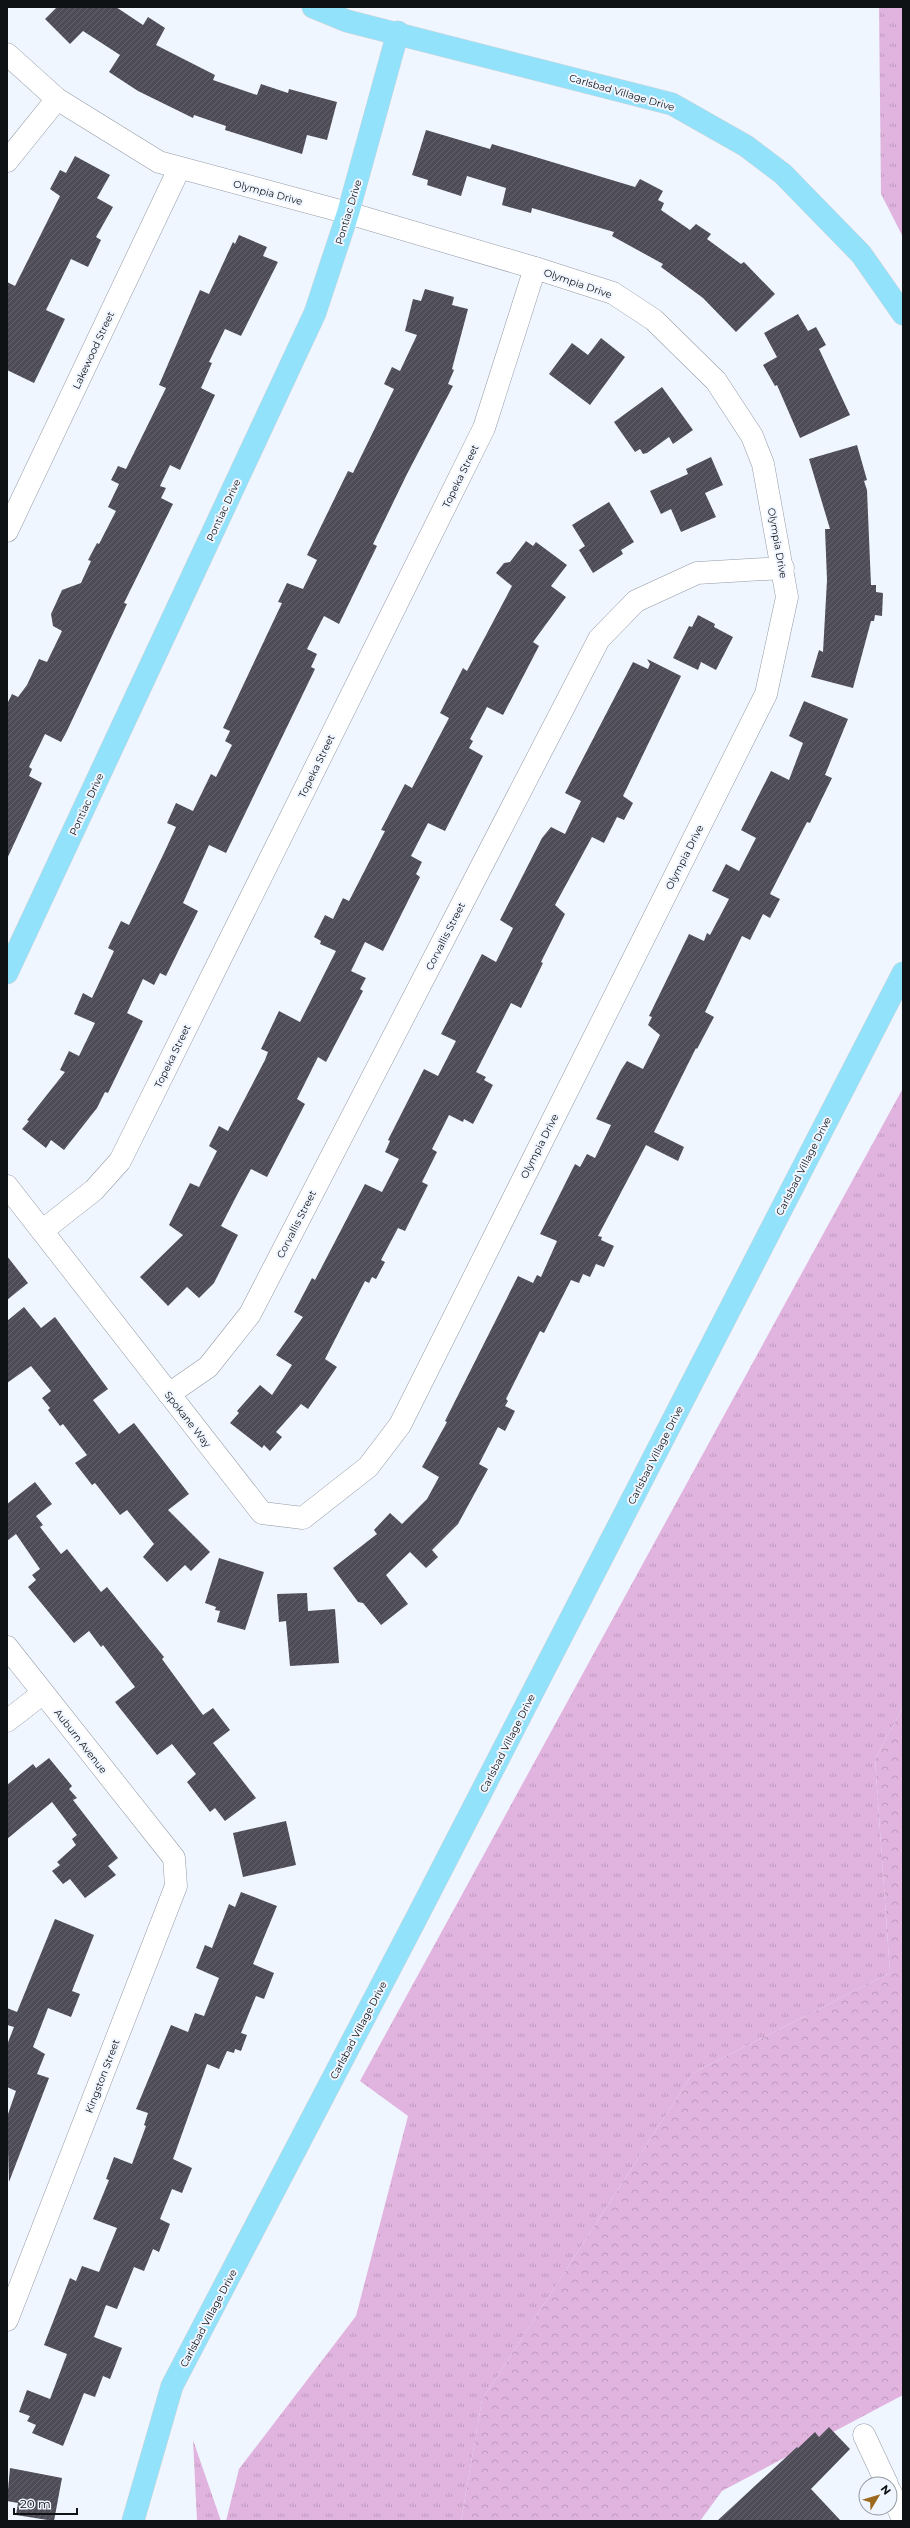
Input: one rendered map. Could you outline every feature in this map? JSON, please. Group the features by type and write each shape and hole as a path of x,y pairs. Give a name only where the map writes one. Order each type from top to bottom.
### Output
{"main road":[{"name":"Carlsbad Village Drive","path":"313,7 347,21 398,32 672,104 746,146 783,174 861,254 903,314"},
{"name":"Pontiac Drive","path":"7,973 315,313 348,213 398,32"},
{"name":"Carlsbad Village Drive","path":"133,2521 172,2386 421,1910 903,973"}],"street":[{"name":"Olympia Drive","path":"7,54 57,99 159,162 179,169 348,213 535,268 613,293 654,320 716,381 752,436 763,464 783,568 787,597 766,694 400,1425"},
{"path":"7,161 57,99"},
{"name":"Lakewood Street","path":"7,531 179,169"},
{"name":"Topeka Street","path":"42,1230 94,1190 120,1161 484,428 535,268"},
{"name":"Corvallis Street","path":"169,1394 208,1367 250,1314 599,638 636,601 697,573 783,568"},
{"name":"Spokane Way","path":"7,1186 262,1513 303,1518 368,1467 400,1425"},
{"name":"Auburn Avenue","path":"7,1647 154,1835"},
{"path":"7,1721 43,1693"},
{"name":"Kingston Street","path":"7,2320 176,1886 174,1858 154,1835"},
{"path":"864,2435 883,2476"},
{"path":"898,2508 903,2519"}],"green space":[{"path":"879,7 903,7 903,237 881,194"},
{"path":"903,1088 903,1707 875,1759 890,1973 693,2073 482,2400 461,2521 226,2521 239,2469 356,2316 408,2116 360,2081"},
{"path":"903,1707 903,2395 722,2491 700,2521 461,2521 482,2400 693,2073 890,1973 875,1759"},
{"path":"193,2440 221,2521 197,2521"}],"building":[{"path":"57,7 116,7 143,25 148,17 165,28 156,45 215,75 213,80 257,95 261,84 288,93 289,89 337,102 327,140 307,135 302,154 225,130 226,126 194,115 193,118 138,91 109,72 120,55 83,31 70,44 45,19"},
{"path":"426,130 490,149 492,144 635,187 640,179 663,191 658,200 664,203 661,210 690,230 696,224 711,234 707,239 741,264 744,262 775,294 736,332 703,298 661,267 663,264 612,236 614,232 532,208 531,213 502,205 506,188 467,176 461,196 427,185 428,180 412,175"},
{"path":"75,156 110,175 97,198 113,207 96,237 101,240 88,267 71,259 46,310 65,319 34,383 7,370 7,282 15,286 60,196 50,189 60,170 66,173"},
{"path":"239,235 267,247 263,256 278,262 241,336 225,329 209,362 212,363 201,388 215,395 180,470 170,465 160,486 166,488 161,498 173,504 124,603 127,604 66,733 61,742 45,734 29,767 32,769 29,776 42,783 7,859 7,704 12,694 18,697 27,685 39,659 47,662 62,631 53,626 51,614 62,590 81,583 91,561 88,560 97,543 99,544 116,511 108,507 119,484 111,480 118,466 126,469 166,388 159,385 200,290 209,294 233,242 235,244"},
{"path":"425,289 454,297 452,305 468,309 452,369 454,370 448,384 453,386 407,474 373,544 377,546 339,624 324,616 307,649 317,654 311,667 315,669 226,853 209,845 183,903 198,911 166,976 160,973 154,985 143,979 127,1013 143,1021 108,1093 105,1092 97,1108 64,1150 51,1140 46,1148 22,1129 29,1121 27,1120 65,1072 60,1070 69,1051 79,1056 95,1023 74,1014 83,993 92,998 114,951 108,948 121,921 129,925 164,853 176,827 167,823 176,803 193,811 211,774 216,777 232,745 225,741 230,731 223,728 282,603 278,602 287,583 303,589 317,560 307,555 348,471 353,473 394,389 384,384 392,367 400,371 417,335 405,331 413,299 421,301"},
{"path":"798,314 808,331 816,327 826,345 819,349 850,415 800,438 777,385 775,386 763,365 777,357 764,333"},
{"path":"601,338 625,357 590,405 549,374 572,343 588,355"},
{"path":"662,387 693,430 673,444 669,437 647,453 643,454 640,449 635,452 614,422"},
{"path":"857,445 867,480 864,481 867,490 871,585 876,585 876,592 883,593 882,616 875,615 874,621 871,621 853,688 811,677 819,650 823,652 827,580 825,529 830,529 809,459"},
{"path":"711,457 723,485 705,493 716,517 681,532 671,509 661,514 650,491 688,474 686,469"},
{"path":"609,502 634,542 621,550 623,554 593,573 579,550 585,546 572,525"},
{"path":"526,541 533,546 536,542 567,565 551,586 566,597 533,642 539,646 503,715 487,707 470,739 473,741 469,748 483,756 445,831 428,823 411,856 422,862 416,874 420,877 383,951 365,942 351,971 366,978 360,989 363,991 326,1062 318,1057 297,1099 305,1104 267,1177 251,1169 221,1226 238,1235 214,1283 199,1298 187,1287 168,1306 140,1277 183,1235 169,1225 190,1183 199,1187 217,1151 209,1146 219,1126 228,1131 265,1060 268,1052 261,1049 279,1011 300,1022 336,951 320,944 321,941 314,937 325,915 333,919 343,898 349,901 385,831 381,830 405,784 412,788 449,718 440,713 463,668 467,671 512,586 496,573 504,563 510,562"},
{"path":"698,615 715,624 714,627 733,637 716,670 701,662 698,670 673,658 689,626 692,627"},
{"path":"647,659 681,676 623,796 633,803 624,820 617,817 604,843 592,837 555,905 565,914 541,962 543,963 521,1008 511,1003 476,1072 486,1077 484,1080 493,1085 473,1124 464,1119 463,1122 449,1115 432,1149 437,1152 422,1182 428,1185 405,1231 398,1228 381,1260 385,1262 376,1279 372,1277 369,1283 365,1281 325,1359 337,1367 308,1409 301,1404 276,1432 282,1437 270,1451 264,1445 262,1448 230,1423 239,1413 237,1411 260,1385 272,1395 292,1365 276,1355 303,1317 294,1312 312,1278 315,1280 365,1184 382,1192 399,1159 385,1152 390,1141 388,1140 424,1069 438,1076 456,1041 441,1034 482,954 496,962 513,928 500,920 542,838 551,827 565,834 581,801 565,793 633,662 648,669 650,664"},
{"path":"804,701 848,719 825,775 832,778 810,823 807,822 770,894 780,899 770,918 763,914 750,940 742,936 705,1012 714,1017 697,1049 696,1048 654,1132 684,1147 678,1161 646,1145 598,1236 602,1237 601,1240 614,1246 604,1267 596,1264 590,1277 583,1274 579,1283 571,1280 544,1333 540,1331 506,1399 508,1401 505,1406 515,1411 505,1431 498,1427 479,1464 488,1469 458,1524 432,1550 438,1557 426,1568 410,1552 386,1575 408,1604 381,1625 363,1603 358,1602 333,1568 377,1534 374,1530 390,1513 402,1524 427,1499 439,1477 422,1467 447,1422 445,1421 518,1276 533,1283 537,1275 541,1277 557,1241 540,1234 575,1164 580,1167 587,1154 595,1158 611,1125 596,1119 621,1070 627,1061 643,1069 660,1035 648,1025 652,1017 649,1016 689,934 704,941 707,933 710,935 729,899 712,891 726,864 739,871 756,838 741,830 771,771 789,780 803,743 789,736"},
{"path":"7,1256 28,1283 7,1300"},
{"path":"24,1307 41,1328 55,1317 108,1389 93,1400 119,1434 134,1423 189,1494 168,1510 210,1552 191,1571 185,1565 167,1582 143,1557 154,1544 127,1510 120,1515 95,1483 92,1485 75,1463 87,1455 63,1424 60,1426 48,1410 50,1408 42,1398 51,1391 31,1366 7,1383 7,1321"},
{"path":"35,1482 52,1504 36,1516 43,1525 40,1527 61,1554 67,1549 101,1592 107,1587 164,1657 162,1659 203,1715 213,1708 230,1730 213,1743 256,1798 225,1821 215,1808 210,1812 187,1782 196,1774 172,1744 157,1755 115,1702 135,1687 103,1645 101,1647 89,1631 74,1643 28,1587 36,1580 32,1575 40,1569 16,1534 7,1541 7,1504"},
{"path":"219,1558 264,1572 245,1630 217,1622 220,1611 215,1610 216,1607 205,1603"},
{"path":"307,1593 308,1611 335,1609 339,1663 290,1666 286,1621 279,1622 277,1594"},
{"path":"49,1758 72,1786 69,1789 77,1798 73,1800 118,1858 108,1866 116,1875 85,1898 70,1879 63,1884 52,1871 60,1865 57,1862 76,1845 72,1839 77,1835 52,1802 7,1839 7,1785 33,1764 36,1768"},
{"path":"286,1821 296,1865 243,1877 233,1833"},
{"path":"241,1892 277,1906 253,1964 274,1973 264,1999 256,1996 241,2033 247,2035 241,2051 235,2049 234,2053 227,2051 219,2069 207,2064 173,2159 192,2168 182,2193 172,2189 160,2219 170,2224 159,2252 153,2249 144,2271 134,2267 117,2309 106,2305 94,2337 122,2348 110,2379 103,2376 95,2397 84,2393 63,2446 32,2433 36,2425 27,2421 30,2416 19,2412 27,2390 50,2399 67,2354 44,2345 70,2278 76,2281 82,2266 99,2272 117,2228 93,2219 109,2180 106,2179 114,2157 132,2164 146,2126 144,2125 148,2113 136,2109 171,2025 188,2032 195,2013 204,2016 219,1978 196,1968 205,1945 212,1948 229,1904 235,1907"},
{"path":"55,1919 94,1935 72,1991 80,1994 71,2017 48,2008 33,2047 45,2054 37,2074 49,2078 9,2182 7,2117 16,2091 7,2087 7,2045 14,2027 7,2025 7,2008 17,2012"},
{"path":"829,2427 850,2449 811,2489 841,2521 717,2521 797,2447 798,2448 815,2432 819,2437"},
{"path":"10,2468 62,2478 54,2521 16,2515 18,2503 7,2501"}]}
